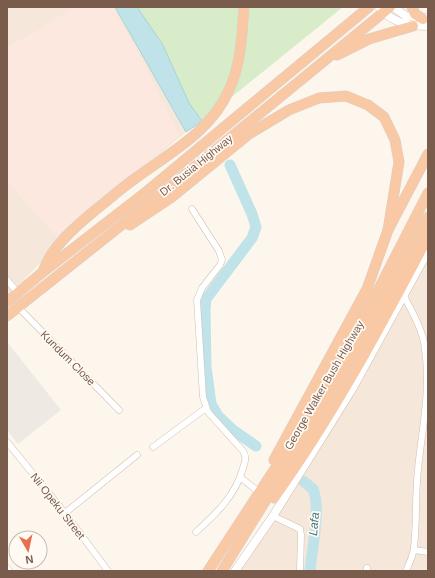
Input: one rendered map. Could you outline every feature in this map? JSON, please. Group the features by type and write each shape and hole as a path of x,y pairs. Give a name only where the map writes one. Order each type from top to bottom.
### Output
{"highway":[{"path":"43,272 50,256 82,221 132,181 200,131 221,107 230,90 236,68 240,48 244,7"},
{"name":"Dr. Busia Highway","path":"7,302 146,192 370,7"},
{"path":"412,7 415,14 426,21"},
{"name":"Dr. Busia Highway","path":"7,316 192,169 318,66 384,9"},
{"path":"318,66 369,39 413,26"},
{"path":"107,236 134,223 151,212 172,197 249,134 289,110 319,98 346,96 368,105 384,117 396,140 399,162 388,230"},
{"path":"266,483 275,458 367,289 388,230 428,154"},
{"name":"George Walker Bush Highway","path":"208,571 384,299 428,193"},
{"name":"George Walker Bush Highway","path":"222,571 305,437 384,299 428,217"},
{"path":"384,299 428,237"}],"street":[{"path":"393,7 406,16 426,21"},
{"path":"384,9 398,22 413,26 426,21"},
{"path":"192,209 219,251 222,260 220,265 202,288 197,300 203,397 206,408 214,420 246,454 241,478 225,503 196,532"},
{"path":"235,571 273,516 351,391 428,251"},
{"path":"7,280 18,293"},
{"path":"404,296 422,334 427,361 427,394 416,491 414,550 406,571"},
{"name":"Kundum Close","path":"18,307 119,410"},
{"path":"153,447 206,408"},
{"name":"Nii Opeku Street","path":"7,442 65,513 108,571"},
{"path":"65,513 137,455"},
{"path":"241,478 259,492"},
{"path":"273,516 300,529 302,536 300,571"},
{"path":"414,550 428,552"}],"shaded area":[{"path":"7,7 115,7 186,132 134,176 54,248 23,281 7,294"},
{"path":"74,7 112,7 145,65 179,136 56,236 7,181 7,47 37,31"},
{"path":"428,258 428,571 239,571 341,414"},
{"path":"7,342 61,410 18,444 7,430"}],"green space":[{"path":"137,7 343,7 202,121 189,103 163,45"}],"water":[{"path":"115,7 137,7 163,45 189,103 202,121 186,132"}],"waterway":[{"path":"230,165 252,214 256,227 252,238 206,299 206,367 211,404 218,416 233,430 256,446"},
{"name":"Lafa","path":"303,481 313,489 316,507 310,571"}]}
